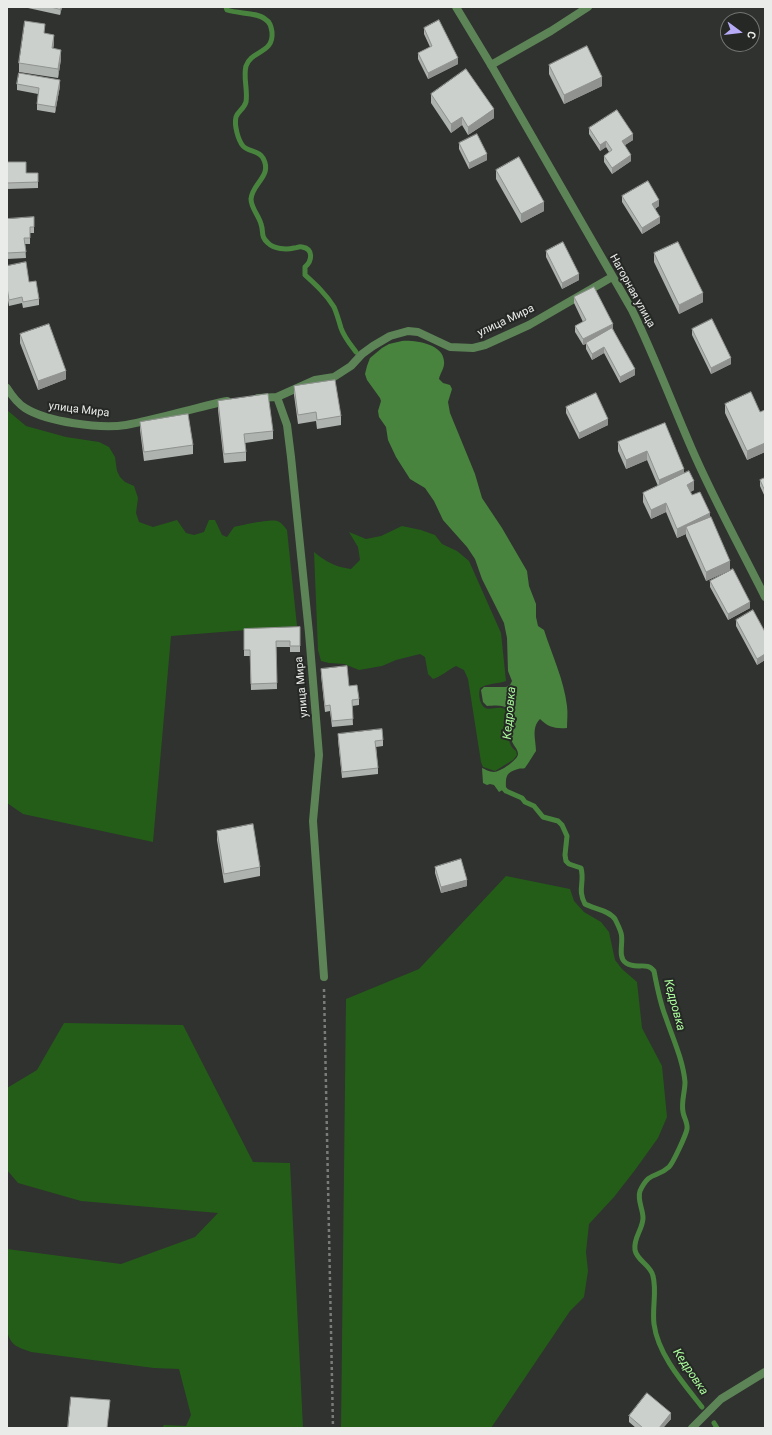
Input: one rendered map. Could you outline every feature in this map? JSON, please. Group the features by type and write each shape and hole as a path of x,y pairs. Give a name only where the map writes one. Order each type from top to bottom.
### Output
{"street":[{"name":"Нагорная улица","path":"456,7 632,310 648,344 691,447 765,597"},
{"path":"491,65 588,7"},
{"name":"улица Мира","path":"7,388 24,408 36,415 102,426 130,424 231,400 277,397 316,380 334,377 351,366 372,346 390,336 408,331 418,332 450,348 473,348 485,345 530,325 612,277"},
{"name":"улица Мира","path":"277,397 287,425 291,457 319,748 319,768 313,821 324,977"},
{"path":"692,1428 721,1399 765,1372"}],"path":[{"path":"324,977 333,1428"}],"shaded area":[{"path":"402,341 414,341 428,344 434,347 442,355 444,366 439,379 443,383 450,385 452,389 448,402 450,413 475,474 482,498 502,528 527,571 529,586 536,604 538,626 544,630 561,677 567,711 567,728 552,727 540,719 535,730 536,751 525,768 508,774 506,778 506,788 499,792 494,785 487,785 483,783 482,768 490,772 500,770 515,759 518,752 511,739 512,722 510,712 503,706 487,706 483,702 481,690 484,687 506,687 510,685 512,681 508,671 507,638 504,623 482,579 475,559 467,547 443,520 434,501 425,488 410,479 396,457 388,440 386,427 379,417 378,411 381,401 380,398 367,380 365,374 370,358 389,344"},
{"path":"7,410 26,426 66,437 99,442 109,447 115,457 117,471 120,477 125,482 134,486 138,498 136,513 139,522 153,527 177,520 186,533 194,535 204,532 209,520 215,520 222,535 227,537 234,527 263,521 277,521 287,530 297,626 171,636 153,842 23,814 7,803"},
{"path":"402,526 435,535 442,544 457,551 469,561 501,633 506,681 486,685 480,688 479,697 485,708 503,708 509,714 509,741 517,755 513,760 495,771 483,767 481,762 468,679 464,670 456,666 433,679 428,674 425,657 420,654 396,660 382,666 359,670 344,664 321,661 318,650 314,552 331,564 351,569 360,560 358,547 349,532 366,539 381,536"},
{"path":"506,876 570,889 574,901 584,912 601,922 609,932 615,960 622,969 637,982 642,1028 662,1066 667,1117 658,1138 635,1170 614,1197 589,1224 586,1252 588,1271 584,1297 570,1311 491,1428 341,1428 346,999 419,969"},
{"path":"64,1023 183,1025 253,1162 290,1163 303,1428 162,1428 164,1425 186,1426 191,1415 179,1369 154,1368 31,1352 12,1343 7,1330 7,1249 121,1264 195,1237 218,1213 81,1201 18,1183 7,1170 7,1088 37,1070"}],"building":[{"path":"439,20 458,58 428,73 418,53 432,46 424,28"},
{"path":"25,21 45,24 44,33 54,35 52,48 61,50 58,69 19,63"},
{"path":"587,46 602,77 564,95 549,65"},
{"path":"466,69 494,109 468,127 462,117 451,124 431,94"},
{"path":"19,73 60,80 55,107 37,104 39,88 17,84"},
{"path":"617,110 633,134 622,141 631,155 612,168 604,156 612,150 606,141 600,145 589,128"},
{"path":"477,134 487,154 469,163 459,143"},
{"path":"519,157 544,202 521,214 496,170"},
{"path":"7,162 26,162 26,173 38,173 38,182 7,183"},
{"path":"648,181 659,200 652,204 660,217 642,228 622,196"},
{"path":"34,217 34,227 30,227 30,238 24,238 26,252 7,253 7,219"},
{"path":"563,242 579,274 562,283 546,251"},
{"path":"678,242 703,293 679,305 654,253"},
{"path":"26,262 29,282 36,281 39,299 23,302 22,297 9,300 7,287 7,266"},
{"path":"594,287 613,324 583,339 575,326 586,320 574,297"},
{"path":"712,319 731,358 711,368 692,329"},
{"path":"49,324 66,371 38,381 20,334"},
{"path":"612,328 635,369 620,377 604,347 592,354 586,343"},
{"path":"335,380 341,416 317,420 316,412 298,415 294,386"},
{"path":"751,392 760,412 765,410 765,443 747,451 725,404"},
{"path":"596,393 608,419 579,433 566,407"},
{"path":"268,394 273,431 244,434 246,452 224,454 218,401"},
{"path":"188,414 193,445 144,452 140,422"},
{"path":"665,423 684,469 659,480 647,451 626,460 618,442"},
{"path":"689,471 694,481 687,485 692,495 700,492 710,513 677,529 666,503 651,510 643,493"},
{"path":"765,478 765,491 760,480"},
{"path":"711,517 730,561 706,572 686,527"},
{"path":"733,569 750,602 728,614 710,581"},
{"path":"753,610 765,632 765,654 757,659 736,620"},
{"path":"300,627 300,646 290,646 290,641 276,641 277,683 251,684 250,650 244,650 244,629"},
{"path":"347,666 349,686 357,685 359,699 352,700 353,719 332,721 330,705 325,706 321,669"},
{"path":"382,729 383,740 375,741 378,768 342,772 338,734"},
{"path":"253,824 260,867 224,874 217,831"},
{"path":"461,859 467,880 441,887 435,867"},
{"path":"647,1393 671,1413 659,1428 643,1428 629,1416"},
{"path":"71,1397 110,1400 107,1428 68,1428"}],"waterway":[{"name":"Кедровка","path":"226,7 227,10 262,17 267,20 271,26 272,32 272,39 266,48 252,57 246,66 246,102 236,117 237,132 241,143 245,148 261,155 265,164 264,175 252,193 251,199 252,206 262,227 263,236 268,243 277,248 287,249 301,247 309,250 311,256 305,267 305,275 331,302 341,328 347,340 356,352"},
{"name":"Кедровка","path":"500,784 506,791 522,798 525,802 534,806 543,817 558,821 562,825 567,836 565,855 566,861 569,864 581,868 581,890 585,904 605,912 615,919 622,937 621,953 623,960 626,963 634,966 645,966 654,971 662,1007 684,1074 685,1082 683,1108 687,1127 682,1143 669,1167 664,1171 650,1177 640,1191 639,1198 643,1222 635,1241 635,1250 638,1257 650,1269 653,1276 655,1288 654,1324 656,1336 666,1358 702,1407"},
{"name":"Кедровка","path":"714,1423 717,1428"}]}
